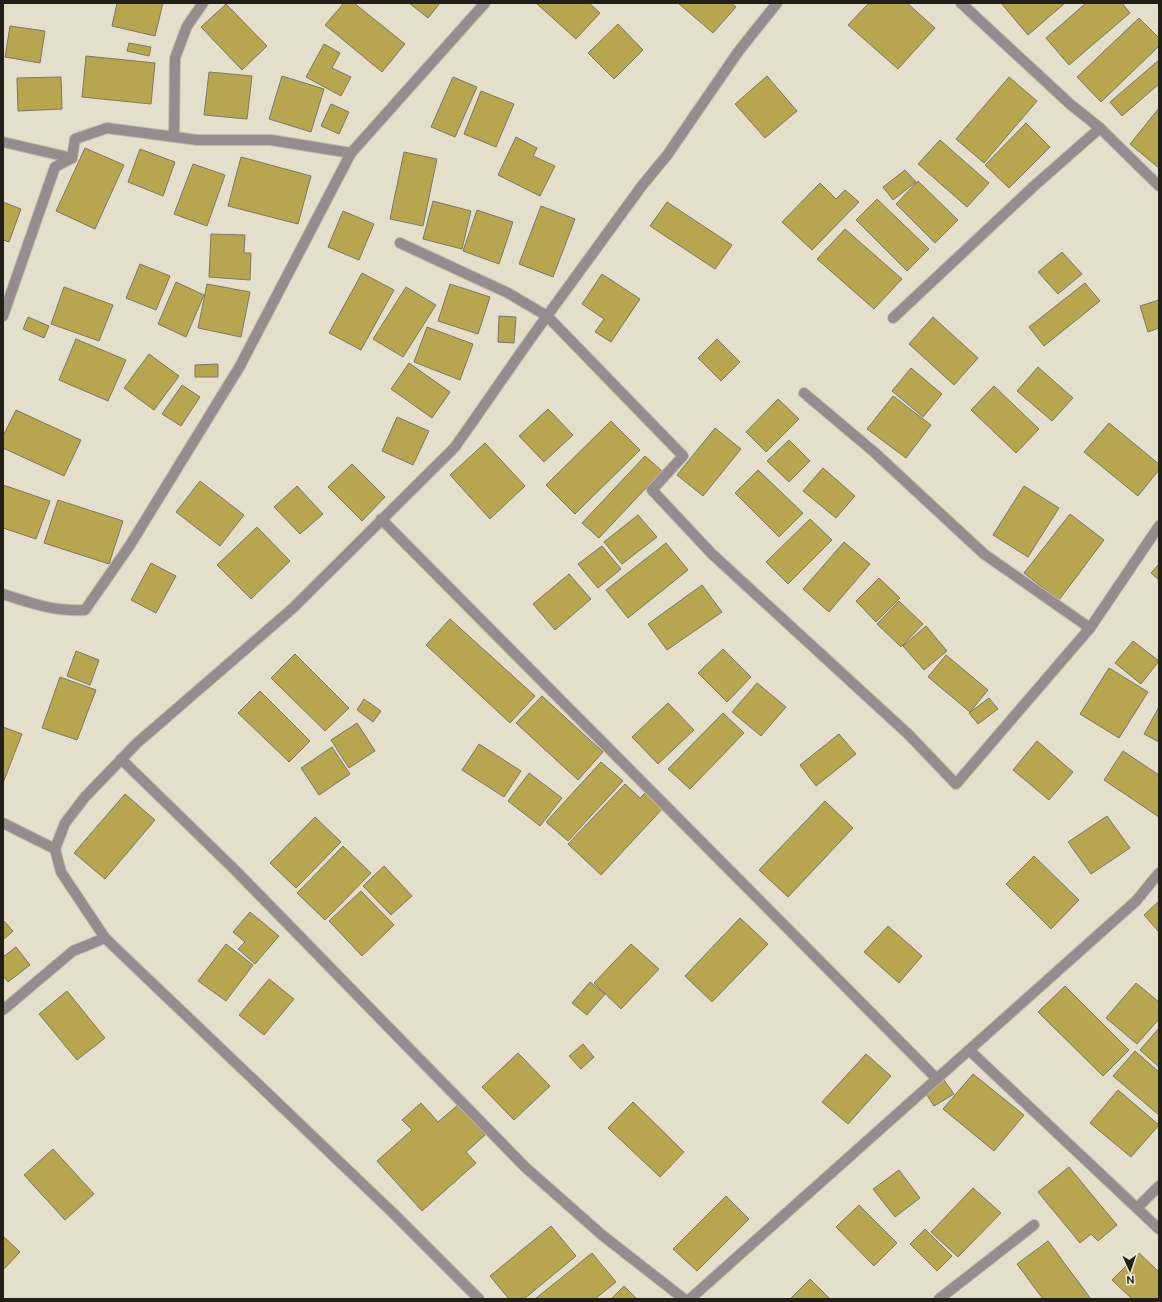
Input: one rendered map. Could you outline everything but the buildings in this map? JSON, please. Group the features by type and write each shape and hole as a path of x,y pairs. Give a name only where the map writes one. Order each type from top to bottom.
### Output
{"street":[{"path":"174,136 175,58 187,26 203,3"},
{"path":"3,594 38,606 68,611 85,610 130,545 240,366 351,152 484,3"},
{"path":"479,1299 393,1213 105,938 61,872 55,849 65,823 85,797 136,743 293,608 455,447 547,316 641,187 668,154 738,52 777,3"},
{"path":"961,3 1070,104 1100,128 1159,186"},
{"path":"72,158 75,139 107,128 197,140 271,140 351,152"},
{"path":"893,318 1034,186 1100,128"},
{"path":"3,142 72,158"},
{"path":"3,316 55,167 72,158"},
{"path":"400,243 508,293 547,316 683,456 652,490 712,554 908,734 956,784 1090,628 1159,526"},
{"path":"804,393 874,452 984,554 1090,628"},
{"path":"381,519 937,1079"},
{"path":"121,759 235,870 526,1167 602,1235 684,1299"},
{"path":"3,823 55,849"},
{"path":"690,1299 1136,901 1159,873"},
{"path":"3,1010 73,951 105,938"},
{"path":"969,1050 1159,1229"},
{"path":"1137,1208 1159,1186"},
{"path":"939,1299 1034,1225"}]}
